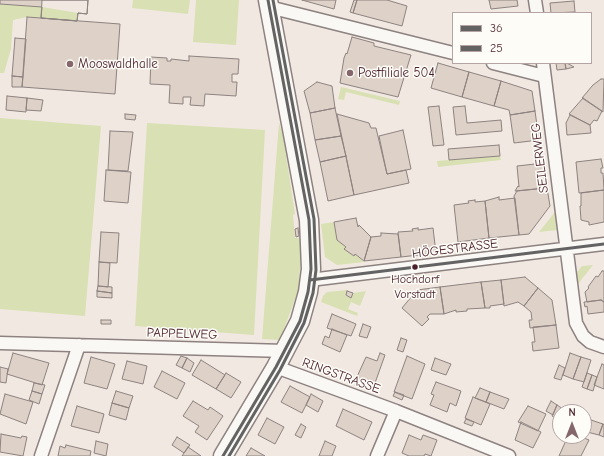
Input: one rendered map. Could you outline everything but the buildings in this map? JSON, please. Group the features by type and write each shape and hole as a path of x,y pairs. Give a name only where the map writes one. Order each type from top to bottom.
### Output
{"street":[{"path":"535,0 537,12"},
{"path":"223,456 276,367 300,321 310,280 311,244 308,220 269,3 452,53"},
{"path":"497,64 544,76"},
{"name":"SEILERWEG","path":"543,64 566,249 578,330 582,336 590,342 604,347"},
{"name":"HÖGESTRASSE","path":"310,280 604,244"},
{"name":"PAPPELWEG","path":"0,343 285,351"},
{"path":"41,456 79,345"},
{"name":"RINGSTRASSE","path":"276,367 396,411 509,456"},
{"path":"377,456 396,411"}],"green space":[{"path":"0,0 78,13 77,21 27,17 13,20 11,49 4,73 0,73"},
{"path":"133,0 190,0 188,14 132,8"},
{"path":"196,0 239,0 236,45 193,42"},
{"path":"341,87 400,101 399,105 346,92 344,100 338,99"},
{"path":"0,118 101,126 85,316 0,309"},
{"path":"147,123 265,130 254,335 135,326"},
{"path":"279,123 283,136 295,214 293,215 295,238 300,238 301,258 298,291 280,340 262,339"},
{"path":"500,156 501,160 438,167 437,161"},
{"path":"555,212 557,230 539,232"},
{"path":"334,222 337,240 346,247 345,249 354,256 355,254 364,262 337,265 325,257 321,224"},
{"path":"593,265 578,284 577,272 582,266"},
{"path":"348,290 346,295 351,298 353,293 366,291 360,306 351,302 348,309 358,313 357,316 321,302 323,296 327,292"}],"transit line":[{"name":"36","path":"223,456 276,367 300,321 308,292 311,269 309,220 268,0"},
{"name":"25","path":"229,456 280,370 304,323 313,293 316,270 314,219 273,0"},
{"name":"36","path":"310,280 604,244"}],"place":[{"name":"Mooswaldhalle","path":"70,64"},
{"name":"Postfiliale 504","path":"350,73"},
{"name":"Hochdorf Vorstadt","path":"415,267"}]}
